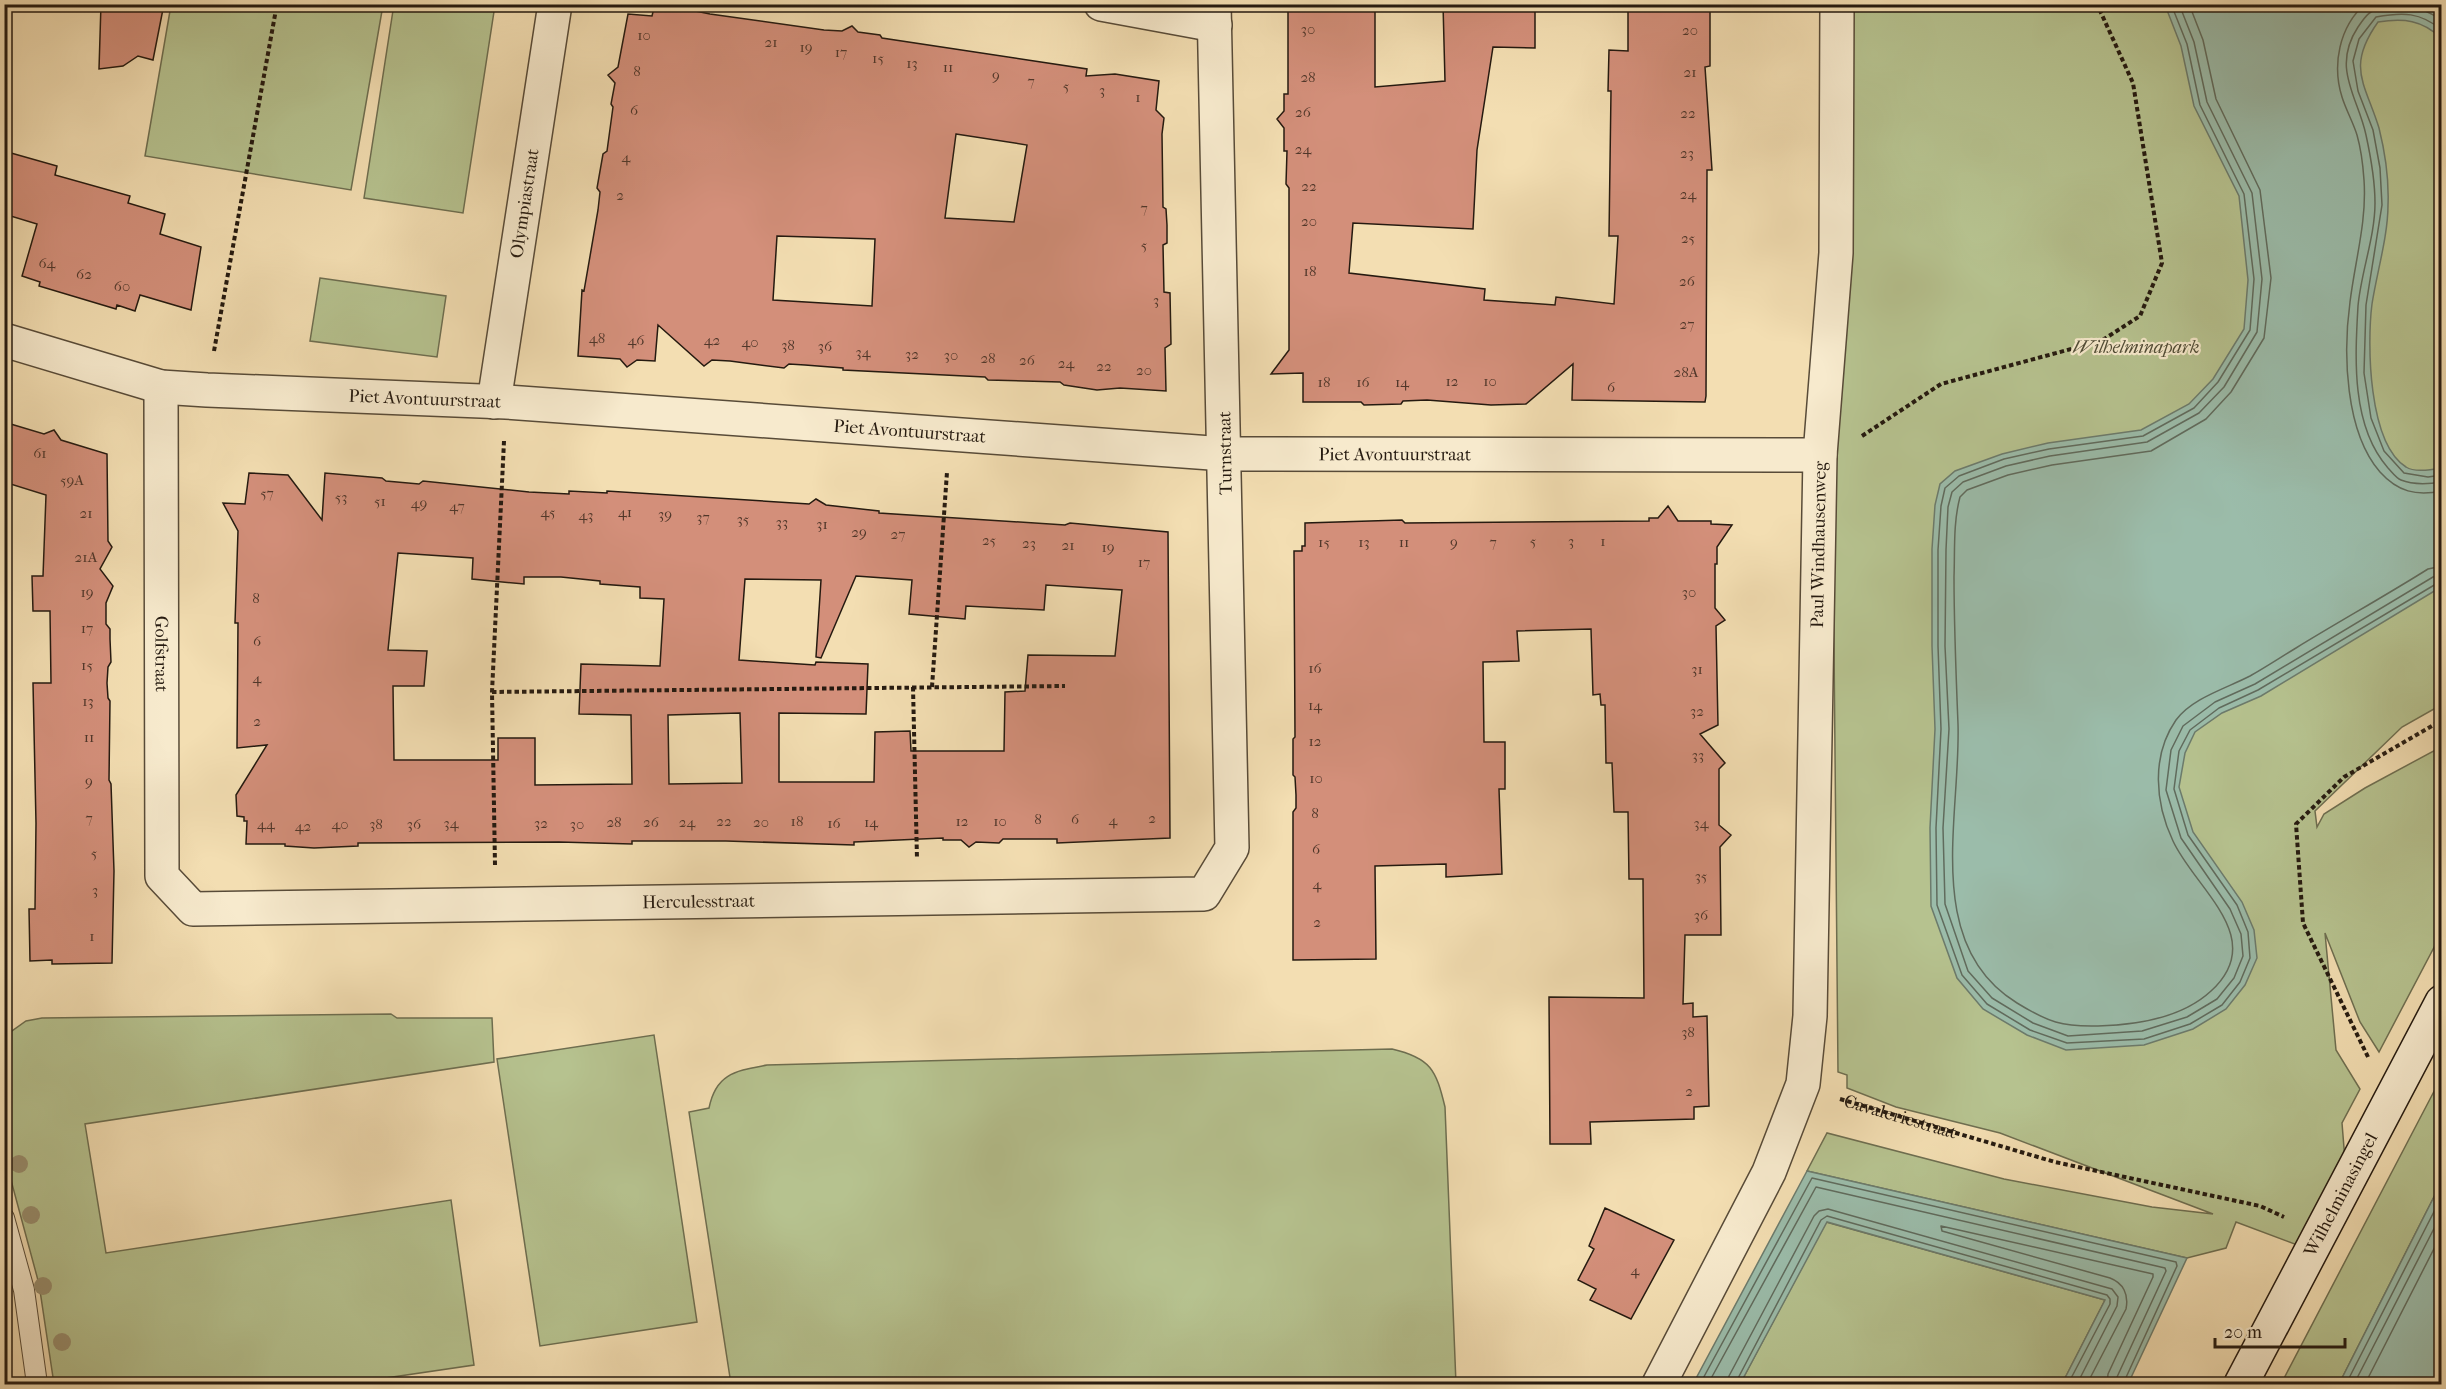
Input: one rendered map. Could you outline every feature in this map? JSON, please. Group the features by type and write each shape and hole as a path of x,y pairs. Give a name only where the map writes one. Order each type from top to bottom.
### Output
{"street":[{"name":"Olympiastraat","path":"500,402 555,4"},
{"path":"1101,4 1214,15"},
{"name":"Paul Windhausenweg","path":"1803,1084 1810,1016 1820,455 1836,253 1837,4"},
{"name":"Turnstraat","path":"1204,894 1232,848 1214,15"},
{"name":"Piet Avontuurstraat","path":"4,340 161,387 207,390 500,402 1225,454 1820,455"},
{"name":"Golfstraat","path":"161,387 162,876 193,909"},
{"name":"Herculesstraat","path":"193,909 1204,894"},
{"name":"Wilhelminasingel","path":"2241,1384 2442,1002"},
{"path":"1659,1384 1769,1172 1803,1084"}],"lane":[{"path":"4,1218 24,1290 37,1384"}],"path":[{"path":"207,390 277,4"},
{"path":"1820,455 1851,443 1941,384 2101,341 2140,316 2162,263 2133,83 2097,4"},
{"path":"495,905 492,692 500,402"},
{"path":"932,687 950,434"},
{"path":"492,692 1065,686"},
{"path":"913,687 918,898"},
{"path":"2389,1101 2303,923 2296,824 2344,777 2442,720"},
{"name":"Cavaleriestraat","path":"1803,1084 1836,1098 2055,1162 2260,1206 2321,1232"}],"green space":[{"path":"394,4 495,5 463,213 364,198"},
{"path":"171,5 383,5 351,190 145,156"},
{"name":"Wilhelminapark","path":"1828,5 2441,5 2441,705 2402,727 2315,811 2317,827 2324,814 2365,788 2441,747 2441,934 2379,1052 2360,1022 2325,933 2336,1050 2360,1089 2342,1123 2346,1173 2308,1249 2236,1222 2226,1248 2187,1258 1807,1171 1827,1133 2004,1179 2152,1207 2213,1214 2000,1133 1896,1107 1847,1088 1847,1075 1838,1072"},
{"path":"320,278 446,296 437,357 310,341"},
{"path":"391,1014 397,1018 492,1018 494,1062 85,1124 106,1253 451,1200 474,1365 345,1384 54,1384 39,1284 5,1158 5,1036 26,1021 42,1018"},
{"path":"654,1035 697,1322 540,1346 497,1059"},
{"path":"1392,1049 1415,1057 1430,1068 1435,1075 1445,1107 1456,1384 731,1384 689,1112 709,1108 717,1087 729,1076 746,1069 767,1065"},
{"path":"2441,1078 2441,1183 2339,1384 2281,1384"},
{"path":"1826,1222 2105,1300 2062,1384 1740,1384"}],"water":[{"path":"2165,5 2441,5 2441,38 2420,24 2396,20 2378,22 2363,51 2361,75 2379,128 2388,186 2386,229 2370,321 2373,391 2377,415 2393,455 2410,469 2441,468 2441,587 2261,696 2222,713 2195,732 2185,753 2179,787 2193,832 2242,902 2254,930 2257,958 2245,985 2226,1009 2193,1029 2144,1045 2066,1050 2027,1035 1983,1009 1957,978 1931,906 1930,828 1935,729 1932,549 1935,505 1940,484 1955,471 2002,454 2048,443 2141,430 2189,404 2213,379 2244,329 2248,280 2239,196 2194,106 2181,46"},
{"path":"1807,1171 2187,1258 2128,1384 2062,1384 2105,1300 1827,1222 1740,1384 1693,1384"},
{"path":"2441,1183 2441,1384 2339,1384"}],"building":[{"path":"101,4 164,4 153,60 138,56 123,66 99,69"},
{"path":"655,4 678,4 681,8 710,14 824,30 842,31 852,26 858,32 880,35 882,38 1087,69 1086,76 1115,74 1159,81 1156,110 1164,118 1162,134 1163,207 1166,209 1167,225 1167,243 1163,245 1164,292 1170,293 1171,344 1165,348 1166,391 1120,388 1097,390 1064,385 1060,382 988,380 985,377 843,370 843,368 789,364 784,368 712,360 704,366 658,325 655,361 637,360 627,367 620,359 578,356 582,290 584,291 598,210 600,192 597,188 603,154 607,151 613,107 611,104 615,83 608,75 618,67 628,14 652,16","holes":["956,134 1027,145 1014,222 945,218","777,236 875,239 872,306 773,300"]},
{"path":"1288,4 1368,4 1368,10 1375,10 1375,87 1445,81 1443,4 1517,4 1517,8 1535,9 1535,48 1493,47 1477,150 1473,229 1353,223 1349,273 1485,289 1484,300 1555,305 1556,297 1614,304 1618,236 1609,236 1611,91 1608,91 1609,50 1628,51 1628,4 1710,4 1710,66 1705,67 1712,170 1707,170 1705,402 1572,400 1573,364 1526,404 1491,405 1427,400 1403,401 1401,404 1364,405 1361,402 1303,402 1303,373 1271,374 1289,350 1289,188 1286,184 1287,151 1284,151 1284,128 1277,119 1284,111 1284,94 1288,94"},
{"path":"11,153 57,166 55,175 130,196 128,203 165,214 160,234 201,247 191,310 140,295 135,311 117,305 116,309 39,286 40,282 22,276 37,224 4,214 4,175"},
{"path":"4,422 44,434 54,430 61,440 107,454 108,541 112,547 100,569 113,586 106,603 111,662 108,667 107,683 110,701 109,780 114,871 112,963 52,964 52,960 30,961 29,909 35,909 36,823 33,683 51,683 50,611 33,611 32,576 43,576 46,495 4,482"},
{"path":"249,473 288,475 322,520 325,473 382,478 386,481 419,484 423,481 529,492 569,494 569,491 607,493 607,491 809,504 816,499 826,505 879,511 879,513 1065,525 1070,523 1168,532 1170,838 1057,843 1057,839 1003,839 999,843 976,842 969,847 961,840 943,840 943,838 854,842 854,845 632,841 632,844 358,843 358,846 314,848 285,846 285,844 246,844 247,821 244,821 244,817 237,816 236,795 267,745 237,748 238,623 235,623 238,531 223,503 245,504","holes":["398,553 473,558 472,579 524,584 524,577 561,577 600,581 600,584 640,587 640,598 664,599 660,666 581,664 579,714 631,715 632,784 535,785 535,738 498,738 498,760 394,760 393,686 424,686 427,651 388,650","856,576 912,580 909,614 965,619 966,606 1044,610 1046,585 1122,590 1115,656 1028,655 1025,691 1005,692 1004,751 911,751 910,731 875,732 874,782 779,782 779,713 866,714 868,664 816,662 815,665 739,660 745,579 821,580 816,657 821,658","740,713 742,783 669,784 668,715"]},
{"path":"1668,506 1678,521 1711,521 1711,524 1732,525 1717,547 1717,564 1715,564 1715,608 1725,620 1716,626 1718,725 1700,734 1725,763 1719,769 1719,825 1731,835 1720,847 1721,935 1685,935 1683,1004 1693,1003 1693,1017 1707,1016 1709,1106 1694,1107 1694,1119 1590,1122 1591,1144 1550,1144 1549,997 1644,998 1643,879 1629,879 1628,812 1614,812 1612,763 1606,763 1605,705 1601,705 1600,694 1593,695 1591,629 1517,631 1519,661 1483,662 1484,742 1505,742 1505,789 1499,789 1502,874 1446,877 1446,864 1375,866 1376,959 1293,960 1293,812 1296,808 1295,777 1293,775 1293,739 1295,737 1294,551 1302,551 1302,546 1305,546 1305,523 1402,520 1405,523 1649,521 1649,518 1658,518"},
{"path":"1605,1208 1674,1240 1631,1319 1590,1300 1596,1289 1578,1280 1594,1249 1589,1246"}]}
